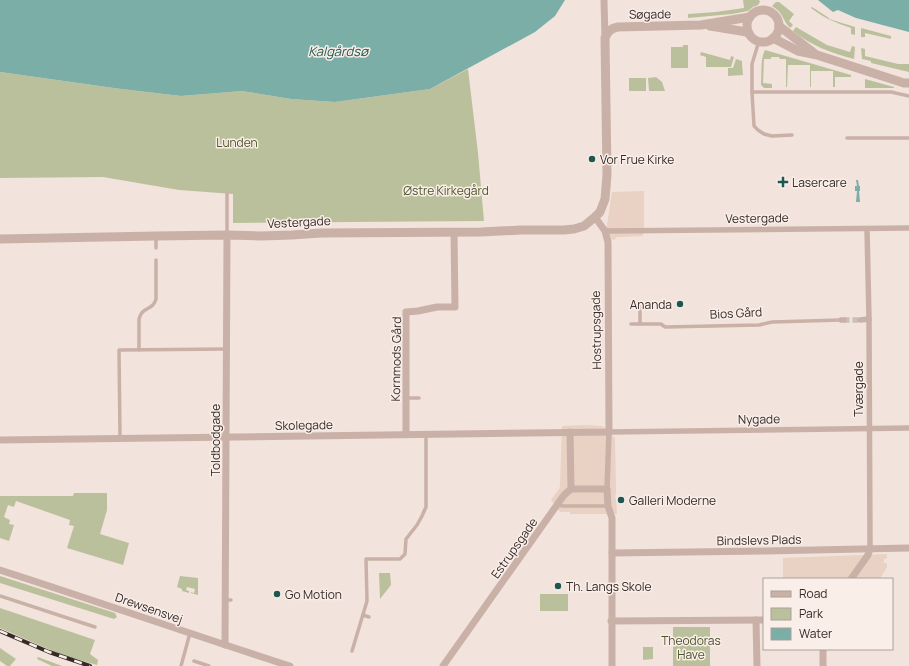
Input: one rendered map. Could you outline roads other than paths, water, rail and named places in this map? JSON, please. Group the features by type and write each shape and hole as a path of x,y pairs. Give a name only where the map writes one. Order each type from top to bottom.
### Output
{"street":[{"path":"595,217 603,205 606,186 604,0"},
{"path":"768,10 776,16 779,26 778,32 773,38 767,41 758,41 753,38 748,25 750,17 758,11 768,10"},
{"name":"Søgade","path":"605,38 608,32 618,27 648,29 701,25 750,17"},
{"name":"Søgade","path":"701,25 750,33"},
{"path":"779,26 817,55"},
{"path":"773,38 798,51 817,55 874,72 904,83 909,83"},
{"path":"874,72 909,77"},
{"name":"Hostrupsgade","path":"595,217 605,231 608,242 611,324 606,506 612,518 612,666"},
{"name":"Vestergade","path":"0,239 564,230 584,226 595,217"},
{"name":"Vestergade","path":"605,231 909,228"},
{"name":"Tværgade","path":"867,229 870,549"},
{"name":"Kornmods Gård","path":"406,434 406,312 437,307 455,307 454,232"},
{"name":"Toldbodgade","path":"225,645 228,600 227,235"},
{"path":"860,320 869,319"},
{"name":"Nygade","path":"609,432 909,428"},
{"path":"570,432 571,489 607,490"},
{"name":"Skolegade","path":"0,440 609,432"},
{"name":"Estrupsgade","path":"443,666 564,495 571,489"},
{"name":"Bindslevs Plads","path":"612,553 909,548"},
{"path":"852,578 868,555 870,549"},
{"name":"Drewsensvej","path":"0,570 290,666"},
{"path":"612,621 760,620 757,666"},
{"path":"823,650 823,666"}],"lane":[{"path":"758,41 752,64 754,126 760,132 772,136 792,135"},
{"path":"752,92 891,92 909,96"},
{"path":"847,138 909,138"},
{"path":"227,235 228,192"},
{"path":"156,236 156,248"},
{"path":"139,350 140,314 155,304 156,300 156,260"},
{"path":"640,307 640,324"},
{"name":"Bios Gård","path":"631,324 661,324 665,327 758,325 772,322 843,320"},
{"path":"120,438 119,350 227,349"},
{"path":"407,398 419,398"},
{"path":"352,651 367,601 366,559 400,559 405,554 406,539 417,525 426,507 426,434"},
{"path":"558,505 606,506"},
{"path":"0,596 95,627"},
{"path":"363,615 369,617"},
{"path":"181,666 190,634"},
{"path":"194,661 210,666"}],"water":[{"name":"Kalgårdsø","path":"0,0 565,0 555,16 535,32 430,89 335,102 291,99 242,91 181,96 0,72"},
{"path":"818,0 909,0 909,32 856,18 838,10 833,12"},
{"path":"856,180 858,180 860,186 860,202 856,202"}],"tunnel":[{"path":"844,320 860,320"}],"railway":[{"path":"0,631 49,652 90,666"}],"place":[{"name":"Vor Frue Kirke","path":"592,159"},
{"name":"Lasercare","path":"783,182"},
{"name":"Ananda","path":"680,304"},
{"name":"Galleri Moderne","path":"621,500"},
{"name":"Th. Langs Skole","path":"558,586"},
{"name":"Go Motion","path":"277,594"}],"park label":[{"name":"Lunden","path":"237,142"},
{"name":"Østre Kirkegård","path":"446,190"},
{"name":"Theodoras Have","path":"691,647"}]}
